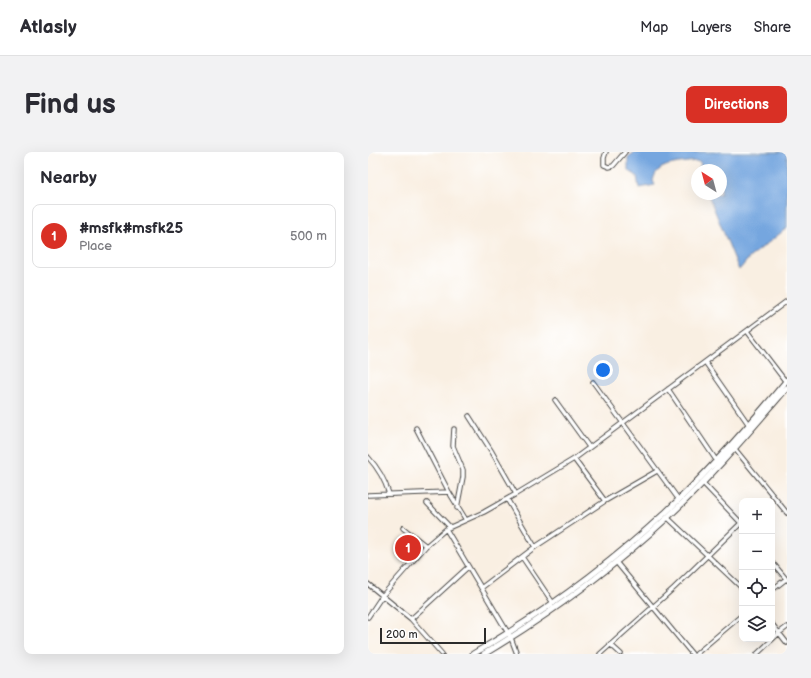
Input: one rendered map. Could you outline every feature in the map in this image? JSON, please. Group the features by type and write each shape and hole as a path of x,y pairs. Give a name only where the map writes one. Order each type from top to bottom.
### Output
{"highway":[{"path":"484,654 607,562 679,500 787,382"},
{"path":"474,654 509,636 556,607 616,562 668,518 735,449 786,390"}],"street":[{"path":"606,152 604,165 608,167 613,166 625,152"},
{"path":"368,617 382,596 426,546 448,528 484,512 574,458 787,301"},
{"path":"747,330 787,382"},
{"path":"705,362 749,424"},
{"path":"593,382 679,500"},
{"path":"668,389 716,460"},
{"path":"556,400 589,447"},
{"path":"469,416 516,494"},
{"path":"416,428 457,508 466,520"},
{"path":"454,429 453,446 464,477 457,508"},
{"path":"735,449 787,512"},
{"path":"368,457 386,483 389,494"},
{"path":"574,458 605,502"},
{"path":"481,588 535,547 657,470"},
{"path":"703,483 739,520"},
{"path":"368,495 449,492"},
{"path":"507,499 535,547"},
{"path":"427,503 448,528 468,566 509,636 517,654"},
{"path":"668,518 739,585"},
{"path":"600,654 708,557 739,526"},
{"path":"404,528 426,546"},
{"path":"522,557 553,603"},
{"path":"616,562 692,654"},
{"path":"411,619 468,566"},
{"path":"775,566 786,580 775,588"},
{"path":"368,584 411,619 442,654"},
{"path":"696,654 739,618"},
{"path":"757,654 787,627"},
{"path":"775,628 787,643"},
{"path":"610,644 621,654"}],"water":[{"path":"635,152 787,152 787,228 750,257 739,270 710,200 727,200 727,164 701,164 699,161 672,164 657,172 653,181 655,185 639,188 637,176 628,170 628,157"}],"place":[{"name":"#msfk#msfk25","path":"408,548"}]}
